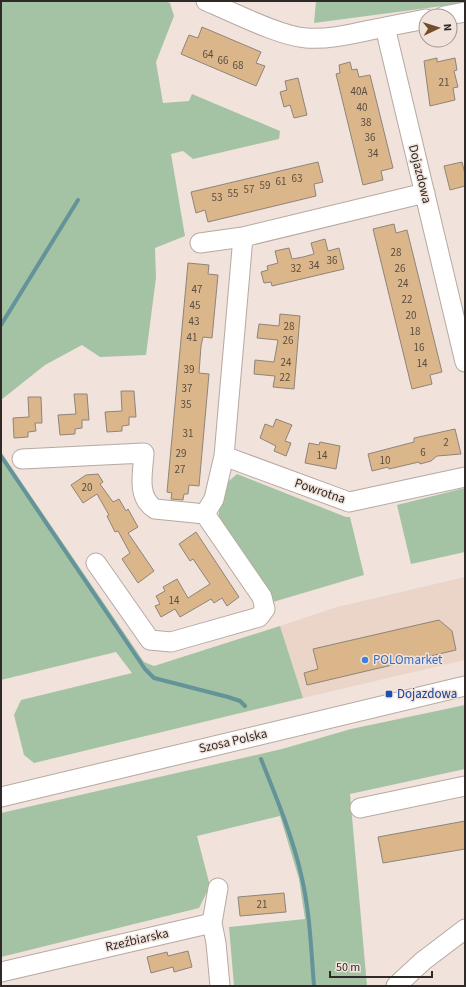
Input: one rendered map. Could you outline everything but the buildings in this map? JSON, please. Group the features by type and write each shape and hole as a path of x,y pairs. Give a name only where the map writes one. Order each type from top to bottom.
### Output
{"street":[{"path":"206,1 281,32 306,38 331,37 418,21"},
{"name":"Dojazdowa","path":"384,27 465,362"},
{"path":"200,243 243,237 424,194"},
{"path":"205,514 214,498 224,456 243,237"},
{"path":"22,459 144,453 142,493 150,506 155,509 205,514 262,597 265,609 259,617 171,642 150,640 96,563"},
{"name":"Powrotna","path":"224,456 349,502 465,477"},
{"name":"Szosa Polska","path":"1,797 465,686"},
{"path":"360,808 465,786"},
{"path":"218,888 212,923 216,942 220,986"},
{"name":"Rzeźbiarska","path":"1,972 212,923"},
{"path":"396,986 424,961 465,929"}],"shaded area":[{"path":"465,577 465,660 303,698 280,626 337,607"}],"green space":[{"path":"1,1 165,1 170,3 174,16 156,62 163,103 189,101 192,94 280,131 279,139 193,159 183,151 171,154 185,236 155,248 156,278 146,355 100,357 82,345 45,365 1,400"},
{"path":"316,1 465,1 465,3 418,8 418,9 314,23"},
{"path":"1,452 144,662 154,666 280,626 303,698 34,763 24,755 14,715 21,700 132,673 116,652 1,680"},
{"path":"237,474 346,517 350,517 364,575 273,602 218,524 221,488"},
{"path":"465,488 465,552 411,564 397,505"},
{"path":"465,705 465,769 350,794 367,986 234,986 229,927 305,919 299,879 280,816 197,836 210,886 199,908 1,957 1,813 282,749 351,729"}],"waterway":[{"path":"1,325 78,200"},
{"path":"1,456 145,669 154,678 228,697 240,701 245,706"},
{"path":"261,759 288,830 301,874 308,916 314,986"}],"place":[{"name":"POLOmarket","path":"365,660"},
{"name":"Dojazdowa","path":"389,694"}]}
